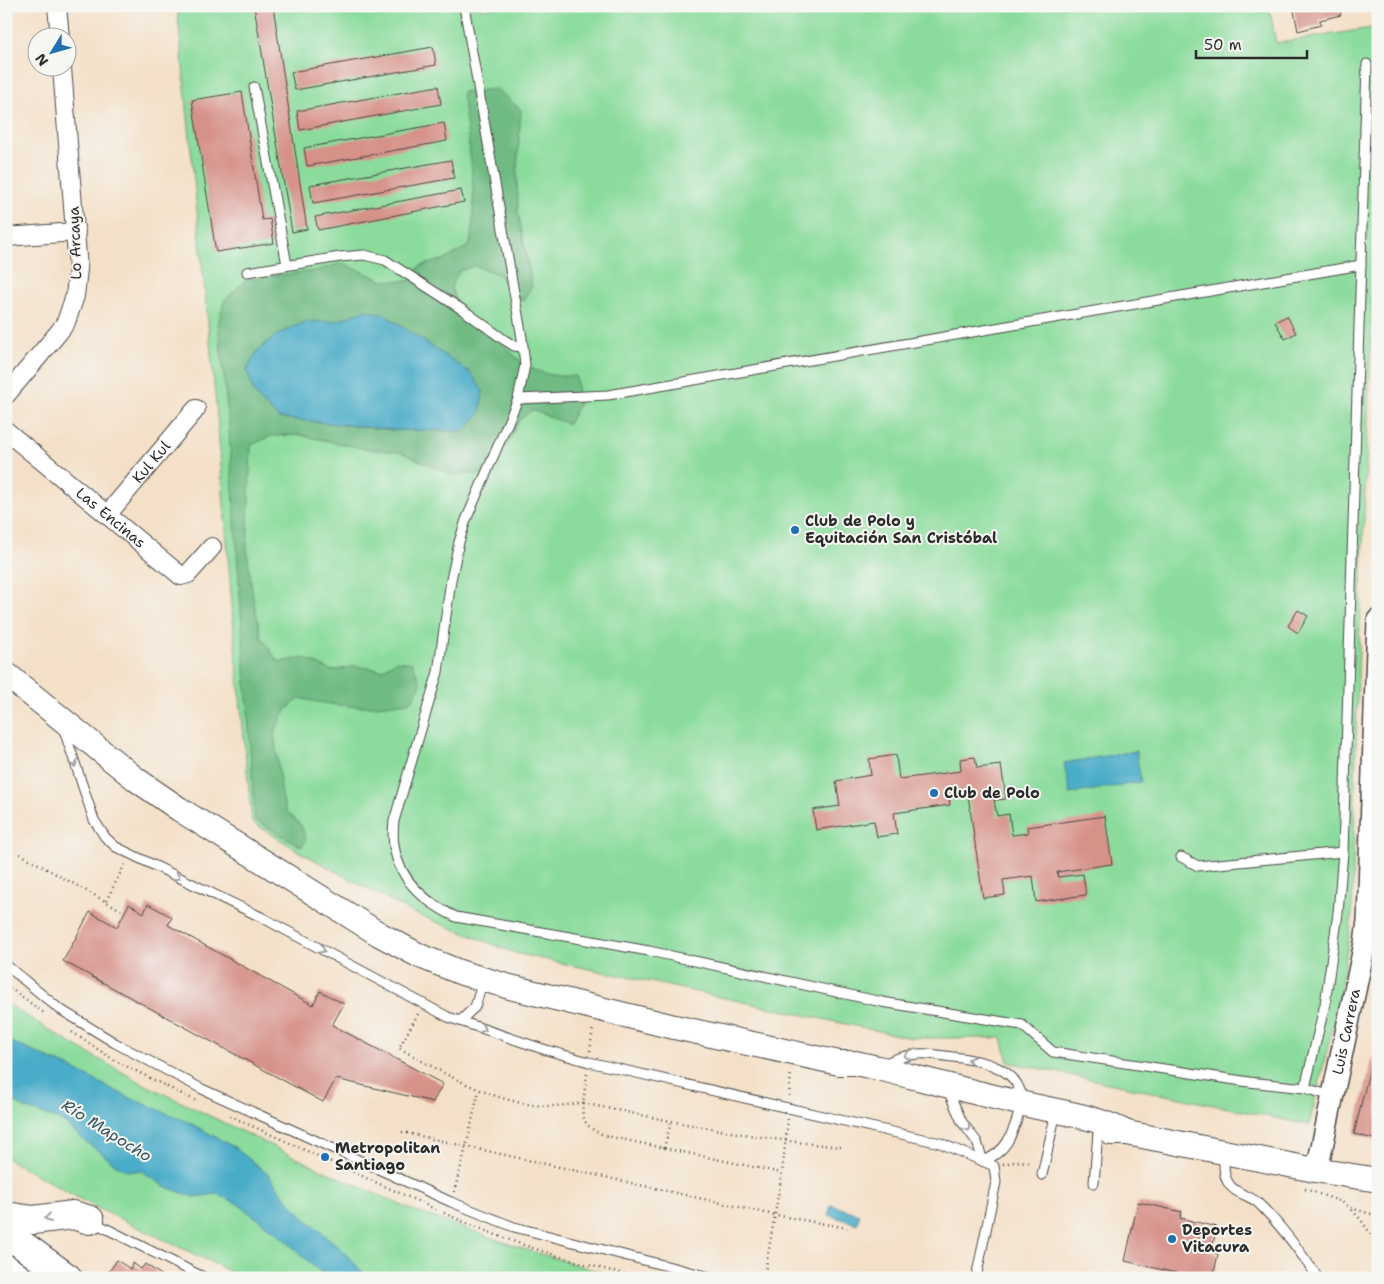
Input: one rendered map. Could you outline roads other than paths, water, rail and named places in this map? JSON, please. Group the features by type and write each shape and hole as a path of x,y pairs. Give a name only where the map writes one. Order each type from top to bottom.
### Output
{"highway":[{"path":"6,1216 33,1220 73,1215 90,1220"},
{"path":"6,1233 68,1278"},
{"path":"6,1269 18,1278"}],"main road":[{"path":"6,674 137,780 179,809 362,924 420,956 483,980 670,1026 839,1063 855,1063 878,1068 1020,1108 1054,1121 1098,1132 1127,1133 1315,1170 1378,1180"},
{"path":"839,1063 858,1073 950,1095 1099,1121 1127,1133"}],"street":[{"path":"57,6 59,28"},
{"name":"Lo Arcaya","path":"6,395 59,332 71,309 77,283 76,232 63,78"},
{"path":"6,237 76,232"},
{"name":"Kul Kul","path":"107,515 196,409"},
{"name":"Las Encinas","path":"6,431 181,576 188,574 212,547"},
{"name":"Luis Carrera","path":"1315,1170 1365,942 1373,921 1378,620"}],"lane":[{"path":"464,6 526,365 518,398 466,520 459,542 451,580 438,672 394,821 392,835 404,876 424,897 456,917 650,951 874,1000 1022,1025 1053,1052 1249,1082 1305,1088 1332,1096"},
{"path":"1305,1088 1326,1004 1338,913 1342,852 1367,64"},
{"path":"254,87 286,265"},
{"path":"247,272 340,257 364,255 385,260 466,312 514,346 524,347"},
{"path":"518,398 608,395 1361,265"},
{"path":"60,717 94,820 105,837 116,848 261,917 423,1004 460,1021 543,1049 589,1062 940,1143 994,1166 996,1182 976,1278"},
{"path":"1181,857 1198,866 1342,852"},
{"path":"6,965 58,1008 115,1043 202,1089 451,1202 514,1227 714,1278"},
{"path":"460,1021 475,1007 483,980"},
{"path":"950,1095 962,1122 977,1142 983,1162"},
{"path":"983,1162 997,1154 1008,1142 1012,1136 1020,1108"},
{"path":"1043,1170 1054,1121"},
{"path":"1094,1183 1098,1132"},
{"path":"1224,1152 1224,1168 1228,1184 1234,1190 1252,1197 1276,1219 1311,1274 1318,1278"},
{"path":"90,1220 205,1278"}],"water":[{"path":"365,310 385,315 471,373 483,391 480,413 465,431 394,430 278,418 254,393 247,370 258,350 278,334 305,322 337,321"},
{"path":"1136,751 1141,782 1070,794 1064,763"},
{"name":"Río Mapocho","path":"6,1040 69,1067 128,1097 188,1122 234,1147 268,1174 286,1198 304,1217 342,1250 368,1278 327,1278 278,1234 238,1204 217,1194 194,1197 166,1187 141,1171 128,1171 116,1165 66,1124 27,1109 6,1098"},
{"path":"831,1205 860,1214 857,1224 828,1215"}],"place":[{"name":"Club de Polo y Equitación San Cristóbal","path":"795,530"},
{"name":"Club de Polo","path":"934,793"},
{"name":"Metropolitan Santiago","path":"325,1157"},
{"name":"Deportes Vitacura","path":"1172,1239"}]}
